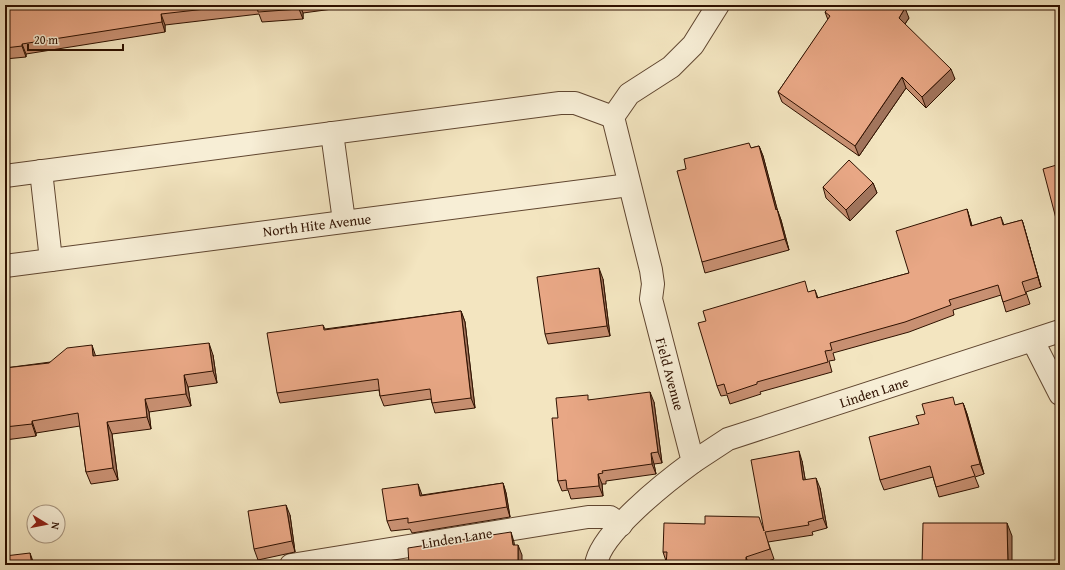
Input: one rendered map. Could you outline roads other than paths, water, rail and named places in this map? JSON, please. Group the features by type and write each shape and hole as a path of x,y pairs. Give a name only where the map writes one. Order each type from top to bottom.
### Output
{"street":[{"path":"5,176 560,103 575,103 613,117 629,94 671,67 693,45 718,5"},
{"name":"Field Avenue","path":"613,117 651,270 653,284 651,299 693,462"},
{"path":"332,133 344,222"},
{"path":"41,171 51,260"},
{"name":"North Hite Avenue","path":"5,266 629,185"},
{"name":"Linden Lane","path":"693,462 728,439 1060,331"},
{"path":"1033,340 1060,394"},
{"path":"596,565 601,548 621,525 675,475 693,462"},
{"name":"Linden Lane","path":"291,565 588,517 610,517 621,525"}]}
